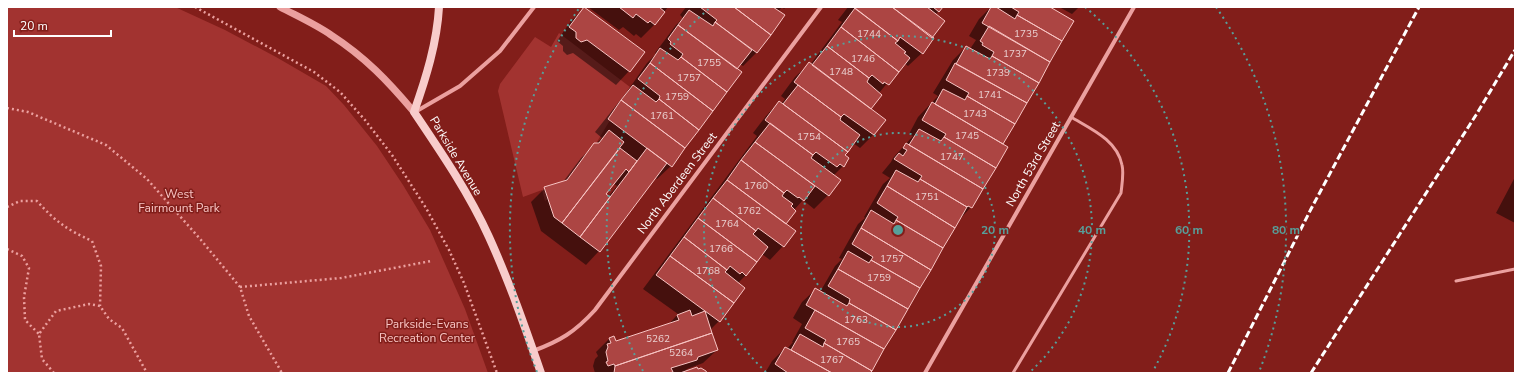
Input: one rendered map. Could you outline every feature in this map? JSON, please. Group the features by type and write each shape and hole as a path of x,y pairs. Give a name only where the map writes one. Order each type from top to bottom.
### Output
{"main road":[{"path":"414,112 426,79 437,25 439,7"},
{"name":"Parkside Avenue","path":"414,112 451,167 489,236 541,373"}],"street":[{"name":"Parkside Avenue","path":"280,7 330,34 358,54 389,82 414,112"},
{"path":"414,112 460,86 500,51 534,7"},
{"name":"North Aberdeen Street","path":"533,351 556,342 585,321 595,310 821,7"},
{"name":"North 53rd Street","path":"924,373 1134,7"}],"lane":[{"path":"1013,373 1121,193 1122,166 1118,151 1104,137 1071,117"},
{"path":"1456,281 1515,268"}],"path":[{"path":"195,7 314,72 340,92 365,120 392,155 426,208 449,250 464,283 497,373"},
{"path":"7,108 28,112 106,145 147,179 240,287 249,316 282,373"},
{"path":"7,206 20,200 37,201 53,218 70,231 92,241 101,266 100,306 109,319 122,328 147,373"},
{"path":"7,249 22,256 28,268 24,297 25,320 39,334 42,359 54,373"},
{"path":"240,287 341,278 431,261"},
{"path":"39,334 56,311 89,304 100,306"}],"green space":[{"name":"West Fairmount Park","path":"7,7 175,7 225,30 326,86 344,105 377,146 430,230 465,309 488,373 7,373"},
{"path":"559,33 630,87 574,180 545,201 542,190 523,197 498,91 500,84 535,37 551,47"}],"building":[{"path":"584,7 645,52 630,72 587,40 581,42 576,38 576,32 569,27"},
{"path":"619,7 659,7 665,12 655,25 650,21 648,23 636,14 633,18"},
{"path":"700,7 734,7 771,35 757,53 715,22 717,20"},
{"path":"734,7 773,7 785,15 771,35"},
{"path":"853,7 892,7 934,38 923,54 900,37 898,41"},
{"path":"892,7 927,7 945,21 932,38"},
{"path":"933,7 943,7 939,12"},
{"path":"991,7 996,7 1015,19 1017,15 1062,41 1050,62 982,23"},
{"path":"1011,7 1050,7 1074,21 1062,41 1017,15 1019,12"},
{"path":"855,8 898,41 895,43 906,52 904,53 910,58 899,72 841,27"},
{"path":"689,10 713,26 715,22 752,50 737,69 678,25"},
{"path":"678,25 742,72 727,92 681,57 683,54 670,44 671,42 668,39"},
{"path":"989,26 1050,62 1039,83 992,56 994,52 982,45 983,43 980,41"},
{"path":"841,27 899,72 889,85 884,82 883,84 872,75 869,78 827,46"},
{"path":"827,46 869,78 867,82 882,95 871,109 812,65"},
{"path":"966,46 990,59 992,56 1039,83 1027,103 956,64"},
{"path":"660,48 678,60 681,57 727,92 713,111 650,63"},
{"path":"809,62 886,120 874,135 844,114 841,117 794,82"},
{"path":"650,63 713,111 699,130 659,99 660,96 638,79"},
{"path":"955,63 1027,103 1015,124 967,96 969,93 946,80"},
{"path":"633,85 656,102 659,99 699,130 685,148 621,100"},
{"path":"798,85 841,117 840,120 860,135 848,152 783,104"},
{"path":"943,89 965,100 967,96 1015,124 1003,144 935,104"},
{"path":"621,100 685,148 672,167 608,119"},
{"path":"779,101 848,152 845,155 849,158 844,167 840,164 837,167 816,152 813,155 765,120"},
{"path":"932,102 1008,147 996,168 944,137 946,134 922,120"},
{"path":"770,123 813,155 811,158 841,180 829,196 755,142"},
{"path":"919,129 941,141 944,137 996,168 983,189 909,145"},
{"path":"609,130 624,142 562,223 554,217 544,187 567,180 594,143 599,143"},
{"path":"755,142 815,186 804,201 787,190 784,193 741,160"},
{"path":"906,143 983,189 972,208 967,207 920,179 922,176 894,159 899,153 903,156 907,150 903,148"},
{"path":"620,148 637,161 629,172 626,169 606,194 610,197 580,237 562,223"},
{"path":"647,148 667,163 600,252 580,237"},
{"path":"741,160 784,193 782,196 793,204 791,206 796,211 786,224 727,180"},
{"path":"896,170 918,182 920,179 967,207 955,228 887,186"},
{"path":"727,180 796,231 784,247 758,228 756,231 713,198"},
{"path":"887,186 955,228 943,248 896,220 898,217 877,203"},
{"path":"713,198 756,231 753,234 768,247 757,262 698,218"},
{"path":"871,210 894,224 896,220 943,248 931,270 861,228"},
{"path":"698,218 757,262 746,276 742,272 740,274 730,266 727,270 684,237"},
{"path":"861,228 931,270 920,288 871,260 873,257 852,244"},
{"path":"684,237 727,270 725,272 745,288 734,303 670,256"},
{"path":"848,251 869,263 871,260 920,288 908,309 838,269"},
{"path":"670,256 734,303 720,322 656,275"},
{"path":"838,269 908,309 896,330 849,303 850,299 828,286"},
{"path":"815,288 847,306 849,303 896,330 884,349 806,305"},
{"path":"690,310 692,316 705,311 712,333 615,366 614,364 608,366 606,362 608,361 606,352 608,347 607,344 611,343 609,338 614,336 616,341 679,320 677,315"},
{"path":"815,310 884,349 872,371 824,343 826,340 805,328"},
{"path":"712,333 718,350 698,357 697,360 671,368 673,372 614,373 615,366"},
{"path":"800,334 823,347 824,343 872,371 870,373 832,373 791,350"},
{"path":"785,347 832,373 788,373 775,364"},
{"path":"697,367 698,369 701,368 706,371 707,373 680,373"}],"railway":[{"path":"1228,373 1311,209 1419,7"},
{"path":"1311,373 1476,115 1515,50"}],"park label":[{"name":"Parkside-Evans Recreation Center","path":"427,331"}]}
